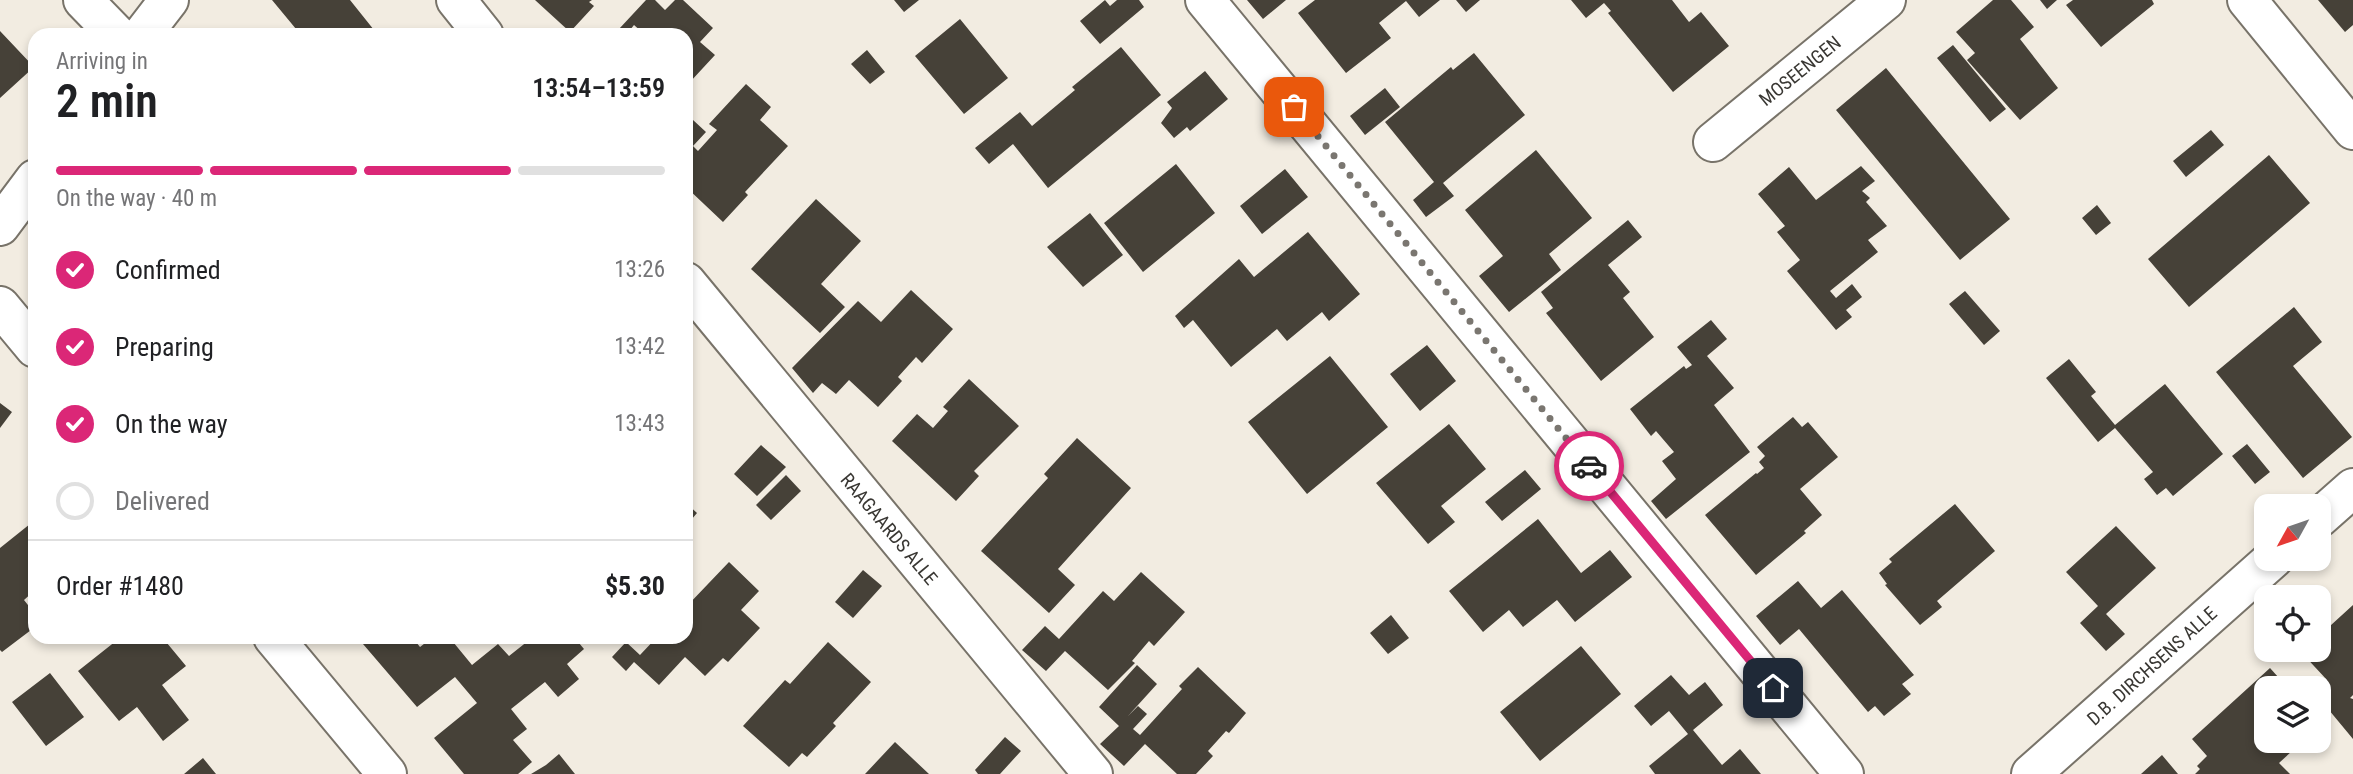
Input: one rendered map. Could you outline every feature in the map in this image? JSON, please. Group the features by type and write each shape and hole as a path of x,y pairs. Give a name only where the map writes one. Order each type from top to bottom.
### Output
{"street":[{"path":"83,0 110,28"},
{"path":"147,28 169,0"},
{"path":"456,0 478,28"},
{"path":"1205,0 1844,774"},
{"name":"MOSEENGEN","path":"1713,142 1886,0"},
{"path":"2247,0 2353,130"},
{"path":"0,226 28,188"},
{"name":"RAAGAARDS ALLE","path":"693,290 1093,774"},
{"path":"0,306 28,340"},
{"path":"2331,507 2353,488"},
{"name":"D.B. DIRCHSENS ALLE","path":"2031,774 2259,571"},
{"path":"280,644 387,774"}],"building":[{"path":"272,0 350,0 372,28 295,28"},
{"path":"535,0 592,0 589,2 594,6 574,28 566,28"},
{"path":"646,0 655,0 665,10 675,0 683,0 713,28 700,42 715,55 693,79 693,28 637,28 634,25 632,28 620,28"},
{"path":"894,0 919,0 904,12"},
{"path":"1105,0 1110,6 1117,0 1139,0 1144,7 1100,44 1080,21"},
{"path":"1247,0 1286,0 1263,19"},
{"path":"1315,0 1440,0 1419,17 1406,1 1379,23 1391,38 1346,73 1298,13"},
{"path":"1456,0 1480,0 1466,12"},
{"path":"1571,0 1672,0 1689,22 1701,12 1729,46 1673,92 1608,13 1611,11 1604,3 1586,18"},
{"path":"1993,0 2011,0 2034,27 2020,39 2058,88 2020,120 1967,60 1975,53 1956,32"},
{"path":"2040,0 2057,0 2047,9"},
{"path":"2073,0 2152,0 2154,4 2101,47 2066,5"},
{"path":"2318,0 2353,0 2353,25 2345,32"},
{"path":"960,19 1008,78 964,114 915,56"},
{"path":"0,31 28,61 28,72 0,98"},
{"path":"1953,45 2006,109 1990,122 1937,58"},
{"path":"1121,47 1161,95 1048,188 1013,144 989,164 975,148 1020,112 1032,126 1075,90 1072,87"},
{"path":"867,50 885,72 870,84 851,64"},
{"path":"1474,53 1525,115 1443,183 1454,196 1426,217 1413,200 1434,182 1385,122 1451,67 1453,70"},
{"path":"1886,68 2010,219 1960,260 1836,110"},
{"path":"1205,71 1228,99 1190,131 1187,127 1174,138 1161,123 1172,108 1167,102"},
{"path":"746,84 771,107 760,120 788,146 745,192 748,195 723,222 693,194 693,146 698,151 717,130 709,124"},
{"path":"1385,88 1400,107 1365,135 1350,116"},
{"path":"693,120 706,132 693,146"},
{"path":"2211,130 2224,145 2186,177 2173,161"},
{"path":"1536,150 1592,218 1549,254 1561,270 1509,312 1479,276 1503,256 1465,210"},
{"path":"2269,155 2310,203 2189,307 2148,259"},
{"path":"1176,164 1215,213 1143,272 1104,223"},
{"path":"1861,166 1875,181 1862,191 1870,198 1866,202 1887,226 1868,240 1878,252 1830,291 1836,298 1852,284 1862,297 1846,310 1852,317 1836,330 1787,271 1800,260 1777,232 1785,226 1758,194 1789,167 1816,200"},
{"path":"1285,169 1308,197 1262,234 1240,206"},
{"path":"816,199 861,241 821,284 845,307 820,333 751,269"},
{"path":"2097,205 2111,223 2096,235 2082,218"},
{"path":"1090,213 1123,255 1083,287 1047,247"},
{"path":"1628,220 1642,237 1608,265 1630,292 1623,298 1654,337 1601,381 1546,313 1553,308 1541,292"},
{"path":"1308,232 1360,294 1329,321 1322,312 1287,341 1277,329 1231,367 1193,320 1184,328 1175,316 1239,259 1254,277"},
{"path":"911,290 953,329 922,363 916,357 898,377 902,381 878,407 849,380 836,394 822,383 813,393 792,368 858,301 881,322"},
{"path":"1965,291 2000,331 1984,345 1949,304"},
{"path":"2294,307 2322,342 2293,366 2352,437 2303,478 2216,372"},
{"path":"1711,320 1727,339 1707,356 1734,388 1714,405 1750,452 1666,519 1651,501 1676,479 1662,461 1674,452 1656,431 1651,436 1630,409 1684,366 1686,369 1692,365 1677,347"},
{"path":"1427,345 1456,381 1420,411 1390,374"},
{"path":"1330,356 1388,427 1307,494 1248,422"},
{"path":"2069,359 2096,392 2091,396 2115,425 2165,384 2223,454 2173,496 2166,488 2157,495 2144,479 2153,472 2115,428 2098,442 2046,378"},
{"path":"969,379 1019,426 974,471 979,476 956,501 892,441 917,414 933,428 948,411 943,407"},
{"path":"0,403 12,412 0,428"},
{"path":"1793,417 1802,427 1808,422 1838,457 1800,489 1822,515 1804,531 1806,533 1756,575 1705,515 1764,468 1759,462 1765,456 1757,447"},
{"path":"1449,424 1486,469 1441,506 1455,522 1428,544 1376,483"},
{"path":"1077,438 1131,488 1058,569 1075,585 1049,613 981,551 1048,478 1044,474"},
{"path":"2247,444 2270,472 2255,484 2232,456"},
{"path":"761,445 786,467 757,496 734,474"},
{"path":"1525,470 1541,489 1502,521 1485,502"},
{"path":"786,475 801,491 771,520 756,505"},
{"path":"1955,504 1995,551 1937,601 1942,607 1920,625 1885,585 1887,584 1879,573 1892,562 1889,559"},
{"path":"1538,519 1581,573 1610,550 1632,577 1575,622 1557,600 1523,627 1509,610 1483,632 1449,591"},
{"path":"28,526 28,596 24,600 28,605 28,632 2,652 0,650 0,548"},
{"path":"2116,526 2156,568 2106,614 2125,634 2106,651 2080,623 2098,606 2066,572"},
{"path":"729,562 759,591 741,610 760,628 728,662 723,658 705,676 685,657 659,685 634,662 626,671 612,657 624,644 628,644 640,655 650,644 693,644 693,600"},
{"path":"863,570 882,586 853,618 835,602"},
{"path":"1141,572 1185,612 1154,646 1149,641 1132,661 1135,663 1108,690 1065,651 1046,671 1022,650 1045,626 1059,639 1103,591 1114,601"},
{"path":"1798,581 1821,608 1842,590 1914,675 1902,684 1911,694 1884,716 1875,706 1868,712 1799,629 1780,645 1756,616"},
{"path":"2353,605 2353,695 2350,698 2353,699 2353,739 2331,712 2331,676 2323,676 2310,662 2331,662 2331,625"},
{"path":"1391,615 1409,638 1388,654 1370,633"},
{"path":"828,642 871,682 833,723 836,726 807,757 802,753 789,767 743,726 785,680 790,684"},
{"path":"112,644 168,644 186,666 162,685 189,720 163,741 137,707 119,721 78,671"},
{"path":"363,644 418,644 420,647 424,644 455,644 472,665 498,644 509,656 524,644 580,644 584,649 567,664 579,679 558,697 545,682 511,709 527,729 513,740 532,762 518,774 464,774 434,738 477,703 455,677 417,707"},
{"path":"1581,646 1621,694 1540,761 1500,712"},
{"path":"1137,665 1157,684 1128,716 1138,706 1147,714 1133,729 1140,735 1182,689 1179,686 1198,667 1246,713 1229,733 1226,731 1208,751 1213,756 1196,774 1177,774 1145,744 1124,766 1100,744 1119,726 1099,707"},
{"path":"2270,668 2277,676 2261,676"},
{"path":"50,673 84,717 46,746 12,702"},
{"path":"1671,675 1689,695 1705,682 1723,705 1693,730 1722,765 1740,749 1761,774 1655,774 1649,766 1688,734 1669,711 1651,726 1634,706"},
{"path":"2254,683 2254,753 2290,753 2279,763 2290,774 2195,774 2200,769 2197,766 2207,756 2192,739"},
{"path":"1005,737 1021,751 1000,774 978,774 975,770"},
{"path":"895,742 929,774 865,774"},
{"path":"559,754 575,774 531,774 546,765"},
{"path":"2162,755 2178,774 2141,774"},
{"path":"203,758 216,774 184,774"}],"way so far":[{"path":"1294,107 1589,466"}],"route":[{"path":"1589,466 1773,688"}]}
